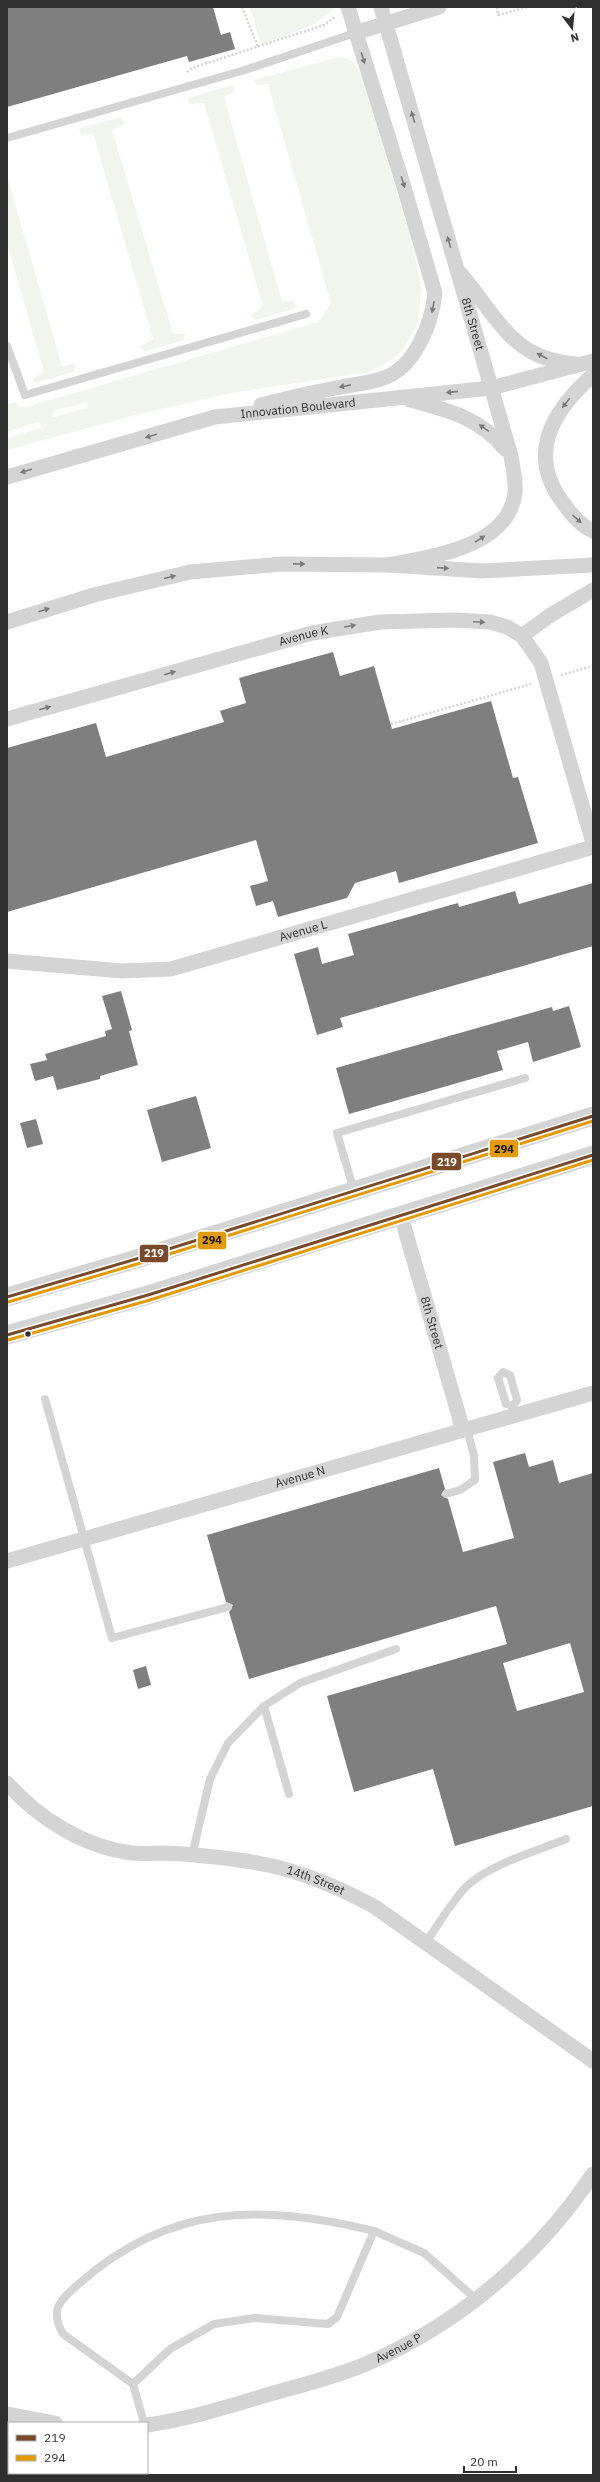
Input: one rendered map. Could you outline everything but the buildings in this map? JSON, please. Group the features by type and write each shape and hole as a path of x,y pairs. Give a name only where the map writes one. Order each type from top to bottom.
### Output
{"street":[{"name":"8th Street","path":"381,7 490,388 511,456 515,494 507,514 491,532 476,542 454,552 389,565"},
{"path":"355,33 439,7"},
{"path":"215,417 296,395 384,378 409,359 429,322 435,293 404,187 348,9"},
{"path":"457,269 476,292 499,325 519,344 548,359 586,363"},
{"name":"Innovation Boulevard","path":"7,477 215,417 490,388 586,363"},
{"path":"593,375 563,406 550,428 544,450 549,475 559,498 570,513 587,528 593,531"},
{"path":"401,398 468,417 494,435 511,456"},
{"path":"7,622 94,595 190,572 282,564 389,565 482,571 593,565"},
{"path":"593,590 549,616 522,636 541,663 593,843"},
{"name":"Avenue K","path":"7,719 312,633 352,625 416,620 490,622 507,627 522,636"},
{"name":"Avenue L","path":"7,961 122,971 171,969 593,847"},
{"path":"7,1297 354,1192 593,1116"},
{"path":"7,1336 155,1292 593,1155"},
{"name":"8th Street","path":"400,1216 465,1429"},
{"name":"Avenue N","path":"7,1561 465,1429 514,1410 593,1393"},
{"name":"14th Street","path":"7,1784 21,1799 51,1823 90,1841 132,1853 192,1856 268,1865 310,1877 345,1891 375,1907 593,2061"},
{"name":"Avenue P","path":"148,2425 176,2421 330,2377 365,2364 437,2327 477,2300 531,2252 557,2222 593,2174"},
{"path":"7,2414 50,2422"}],"lane":[{"path":"7,138 245,70 355,33"},
{"path":"7,346 25,394 306,314"},
{"path":"354,1192 337,1133 525,1078"},
{"path":"45,1399 112,1638 228,1607"},
{"path":"446,1494 460,1490 474,1480 474,1456 465,1429"},
{"path":"192,1856 210,1779 228,1743 264,1706 300,1683 396,1649"},
{"path":"264,1706 289,1794"},
{"path":"426,1942 468,1885 484,1874 520,1857 566,1839"},
{"path":"144,2422 133,2384 63,2334 56,2323 56,2313 60,2301 98,2267 138,2241 173,2227 217,2216 275,2214 328,2220 374,2231 424,2253 477,2300"},
{"path":"133,2384 170,2349 214,2324 255,2318 328,2324 338,2318 374,2231"}],"path":[{"path":"242,7 258,47"},
{"path":"497,7 498,15 528,7"},
{"path":"183,76 192,68 324,26 330,19 348,9"},
{"path":"559,676 593,666"},
{"path":"391,724 534,683"}],"shaded area":[{"path":"250,7 333,7 334,9 313,25 261,45"},
{"path":"341,57 352,61 361,74 411,238 421,287 418,323 404,348 394,358 369,372 231,393 139,414 7,450 7,438 43,427 38,422 7,432 7,404 16,402 19,407 26,407 318,322 331,303 268,84 257,85 253,80","holes":["87,403 88,408 55,417 51,416 56,410"]},
{"path":"232,85 235,91 224,97 282,302 293,301 296,306 294,309 255,320 251,315 263,307 204,103 190,104 188,98"},
{"path":"120,117 125,123 112,130 173,334 185,334 184,340 147,351 143,350 141,346 153,339 93,133 81,136 79,130 81,128"},
{"path":"7,176 62,366 72,364 76,366 73,372 34,383 33,379 44,372 7,244"}],"transit line":[{"name":"219","path":"7,1297 143,1257 593,1116"},
{"name":"294","path":"8,1302 144,1262 593,1121"},
{"name":"219","path":"7,1335 148,1295 593,1155"},
{"name":"294","path":"8,1340 150,1300 593,1160"}]}
